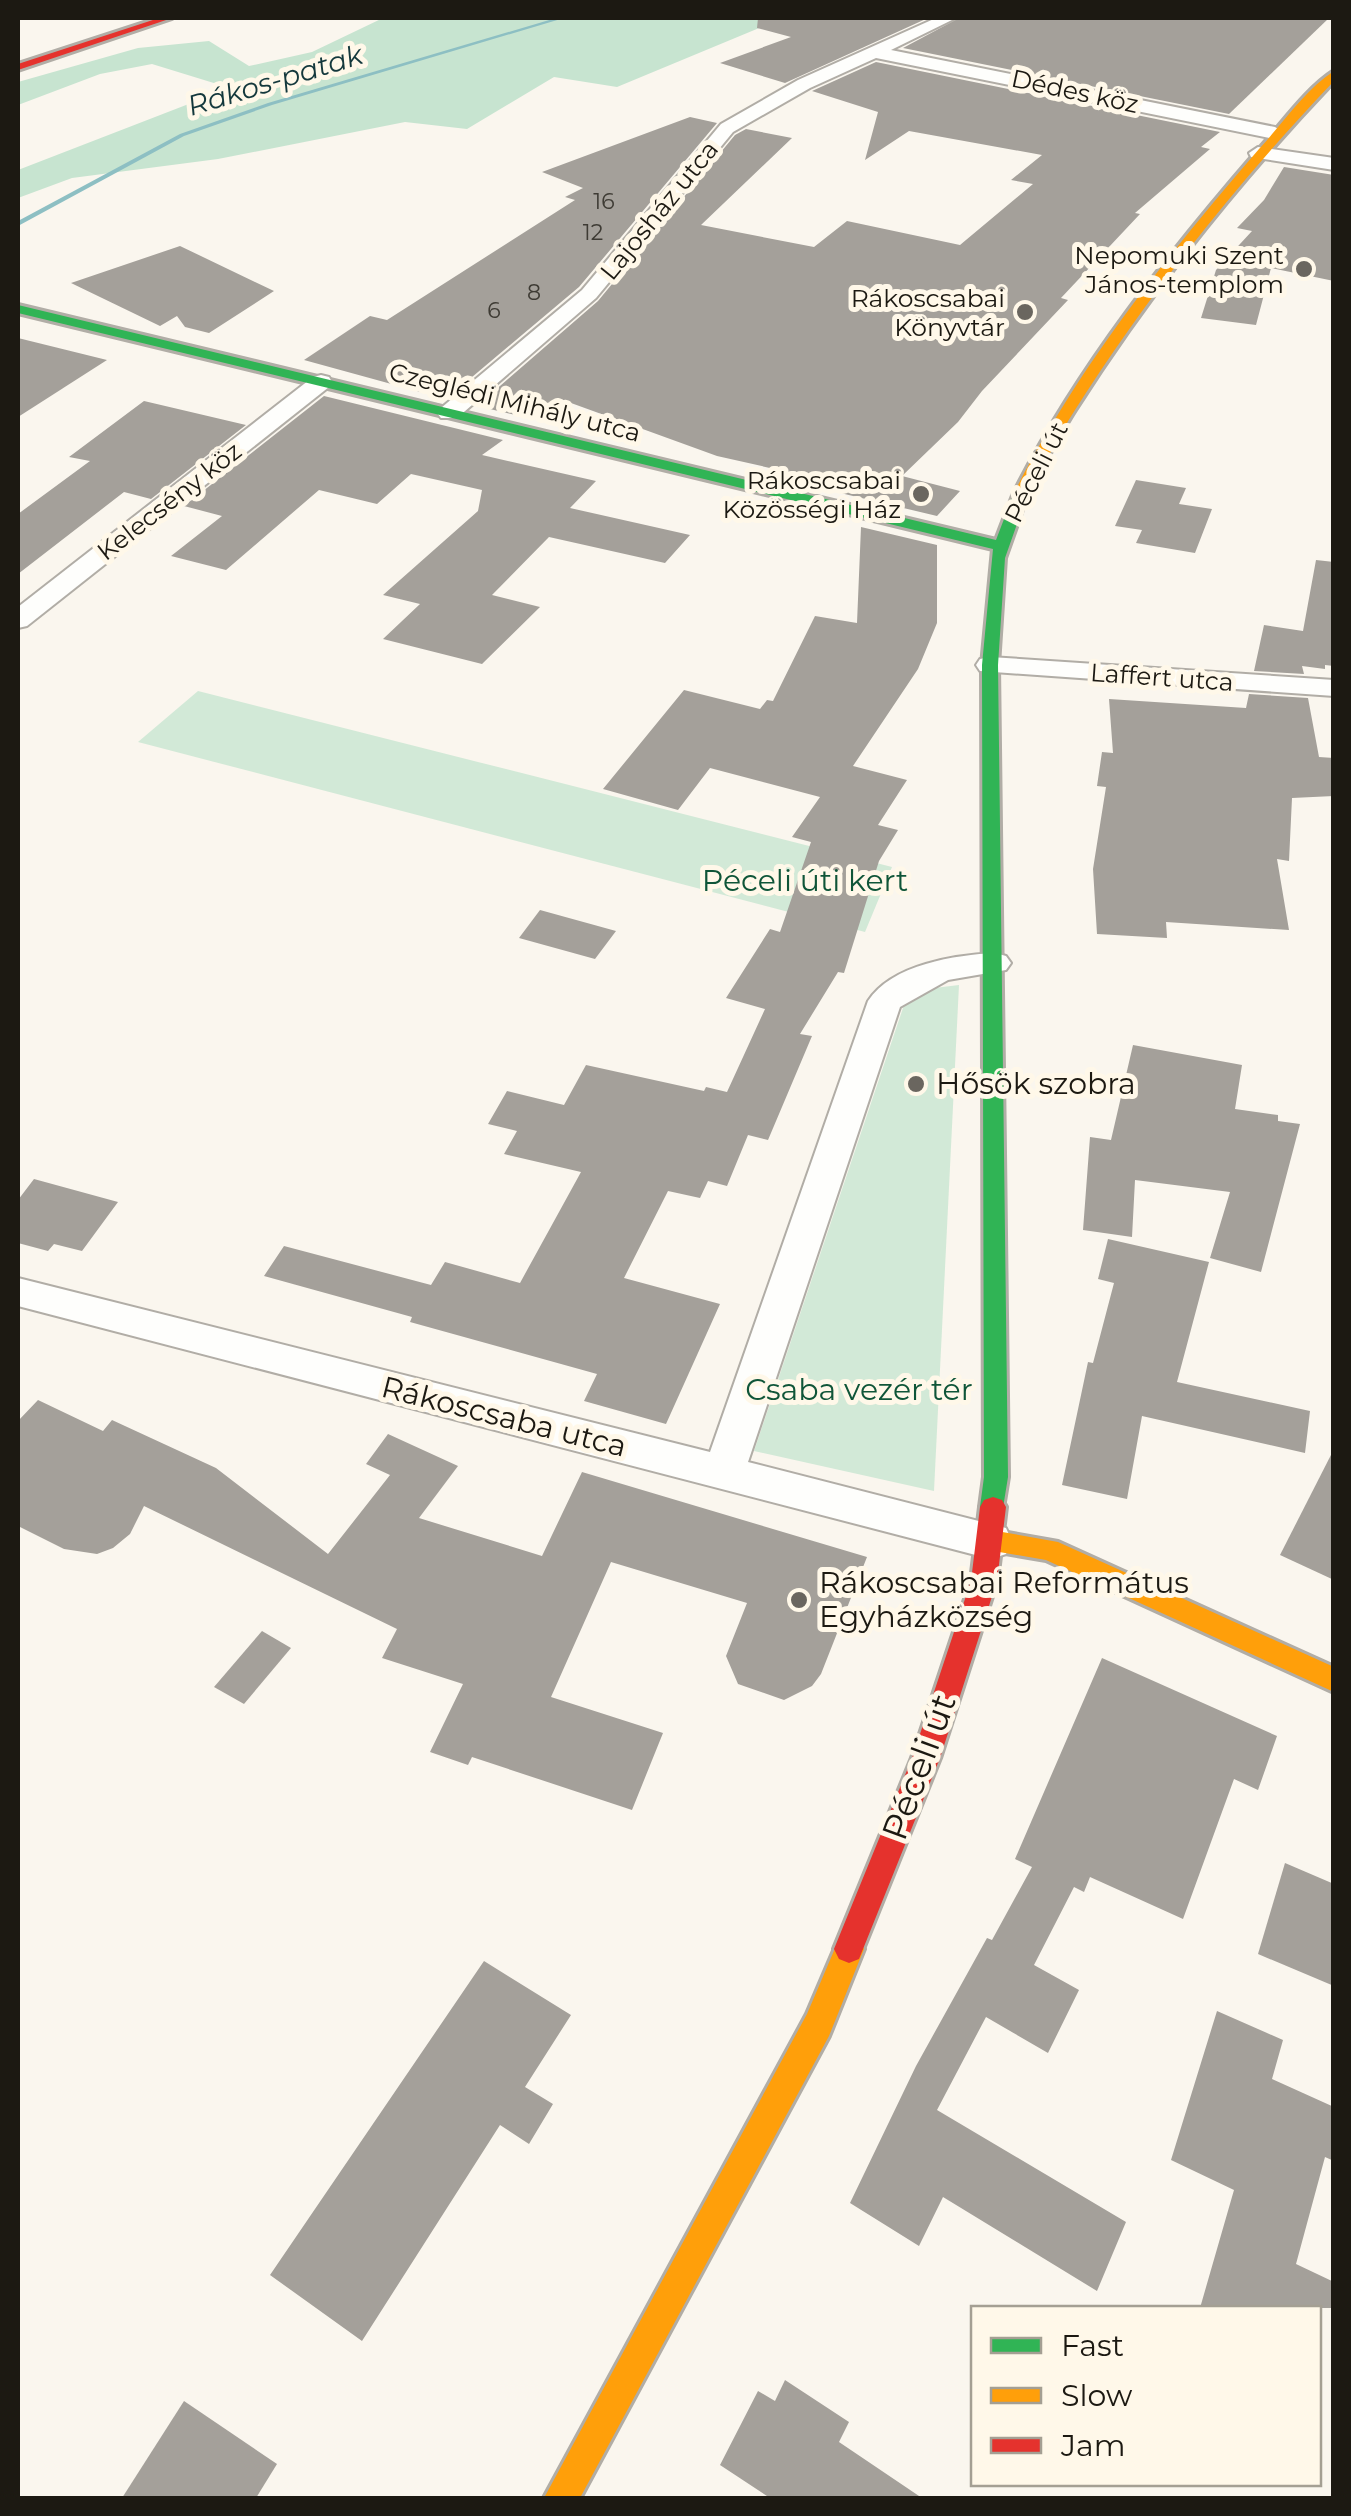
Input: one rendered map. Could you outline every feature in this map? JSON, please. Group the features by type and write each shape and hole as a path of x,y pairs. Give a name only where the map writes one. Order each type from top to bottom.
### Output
{"main road":[{"path":"18,67 166,18"},
{"name":"Péceli út","path":"561,2498 818,2024 926,1758 984,1581 996,1477 990,665 1000,546 1021,493 1054,430 1186,238 1276,133 1334,74"},
{"name":"Czeglédi Mihály utca","path":"18,309 1000,546"},
{"path":"991,1542 1049,1550 1334,1680"}],"street":[{"name":"Lajosház utca","path":"449,414 590,294 727,128 804,84 948,18"},
{"name":"Dédes köz","path":"874,52 1276,133"},
{"path":"1258,153 1334,164"},
{"name":"Kelecsény köz","path":"18,620 321,382"},
{"name":"Laffert utca","path":"990,665 1334,688"},
{"path":"723,1474 885,1000 914,979 956,965 994,964"},
{"name":"Rákoscsaba utca","path":"18,1292 991,1542"}],"green space":[{"path":"383,18 783,18 617,87 554,77 467,129 405,122 218,159 72,178 18,198 18,170 230,88 152,64 100,74 18,105 18,82 138,48 209,41 249,66 312,52"},
{"name":"Péceli úti kert","path":"198,691 892,867 865,932 138,742"},
{"name":"Csaba vezér tér","path":"959,985 934,1491 754,1451 904,1005 926,989"}],"building":[{"path":"758,18 928,18 785,83 720,63 791,37 757,28"},
{"path":"959,18 1329,18 1229,114 903,48"},
{"path":"876,62 1220,132 1201,147 1210,149 1135,213 1140,214 1061,298 1068,300 958,422 902,476 960,491 937,516 811,486 819,479 717,456 560,399 532,419 477,406 598,301 735,135 746,129 792,138 701,225 814,247 847,221 960,245 1033,184 1011,180 1042,155 909,131 865,160 878,112 812,91"},
{"path":"690,117 717,123 579,287 446,399 304,360 370,316 387,320 575,200 565,197 583,188 542,172"},
{"path":"1284,167 1334,175 1334,281 1271,268 1256,325 1201,318 1216,270 1252,231 1237,228 1264,200"},
{"path":"180,246 274,291 209,333 185,327 177,316 160,326 71,283"},
{"path":"18,338 107,360 18,417"},
{"path":"324,396 503,440 482,455 596,481 570,508 690,535 665,563 549,537 492,595 540,607 482,664 383,639 420,604 383,595 478,511 482,490 411,474 377,504 319,490 226,570 171,556 222,516 184,506"},
{"path":"144,401 246,425 151,499 124,492 18,574 18,514 90,461 69,457"},
{"path":"1136,480 1186,488 1179,504 1212,509 1195,553 1136,543 1142,530 1115,526"},
{"path":"861,527 937,545 937,623 918,669 853,766 907,780 878,825 898,830 879,861 844,973 838,972 800,1034 812,1036 768,1140 748,1135 727,1186 708,1181 700,1198 668,1191 624,1278 720,1304 666,1424 584,1401 597,1374 264,1276 284,1246 431,1285 445,1262 520,1283 581,1172 504,1154 517,1131 488,1124 507,1091 564,1105 586,1065 704,1091 706,1087 727,1092 765,1009 726,998 770,929 780,932 811,842 792,837 820,797 710,768 678,810 603,789 684,690 760,709 767,700 773,701 815,616 857,623"},
{"path":"1316,560 1334,562 1334,666 1302,666 1304,674 1254,671 1264,625 1303,631"},
{"path":"1249,694 1308,698 1319,757 1334,758 1334,796 1292,798 1289,861 1277,859 1289,930 1166,922 1167,938 1097,934 1093,869 1106,787 1097,786 1102,752 1113,753 1109,699 1246,708"},
{"path":"540,910 616,931 595,959 519,938"},
{"path":"1133,1045 1242,1065 1235,1109 1278,1115 1278,1121 1300,1124 1261,1272 1210,1258 1230,1192 1135,1180 1132,1237 1083,1230 1090,1137 1111,1140"},
{"path":"34,1179 118,1202 82,1251 54,1244 48,1251 18,1243 18,1200"},
{"path":"1108,1239 1209,1262 1177,1382 1310,1411 1305,1453 1142,1416 1127,1499 1062,1485 1088,1362 1093,1363 1114,1283 1098,1279"},
{"path":"38,1400 103,1431 112,1420 216,1468 328,1554 390,1475 366,1464 388,1434 458,1466 419,1518 542,1556 582,1472 867,1557 821,1674 812,1686 784,1700 738,1684 726,1656 747,1603 611,1562 551,1697 663,1733 632,1810 472,1757 468,1765 430,1752 463,1684 382,1658 397,1629 144,1506 130,1534 113,1548 97,1554 64,1549 18,1526 18,1421"},
{"path":"1334,1449 1334,1580 1280,1555"},
{"path":"262,1631 291,1648 244,1704 214,1687"},
{"path":"1102,1658 1277,1736 1258,1790 1234,1779 1183,1919 1090,1877 1084,1892 1074,1887 1034,1965 1079,1990 1048,2053 986,2017 937,2110 1126,2222 1097,2291 943,2197 919,2246 850,2203 916,2066 987,1938 992,1940 1032,1867 1015,1859"},
{"path":"1285,1863 1334,1884 1334,1986 1258,1954"},
{"path":"484,1961 571,2015 525,2087 553,2104 529,2144 500,2125 362,2341 270,2275"},
{"path":"1217,2011 1283,2040 1272,2079 1334,2107 1334,2161 1325,2157 1296,2264 1334,2282 1334,2308 1201,2306 1234,2190 1171,2160"},
{"path":"785,2380 849,2422 839,2442 922,2498 770,2498 720,2465 758,2391 775,2401"},
{"path":"184,2401 277,2464 256,2498 122,2498"}],"waterway":[{"name":"Rákos-patak","path":"18,224 182,135 270,104 561,18"}],"traffic: fast":[{"path":"18,309 1000,546"},
{"path":"993,1507 996,1477 990,665 997,558 1021,493"}],"traffic: slow":[{"path":"1021,493 1079,393 1169,267 1248,168 1334,74"},
{"path":"991,1541 1049,1550 1334,1680"},
{"path":"561,2498 818,2025 849,1949"}],"traffic: jam":[{"path":"18,67 167,18"},
{"path":"849,1949 926,1758 984,1581 993,1507"}],"place":[{"name":"Nepomuki Szent János-templom","path":"1304,269"},
{"name":"Rákoscsabai Könyvtár","path":"1025,312"},
{"name":"Rákoscsabai Közösségi Ház","path":"921,494"},
{"name":"Hősök szobra","path":"916,1084"},
{"name":"Rákoscsabai Református Egyházközség","path":"799,1600"}]}
